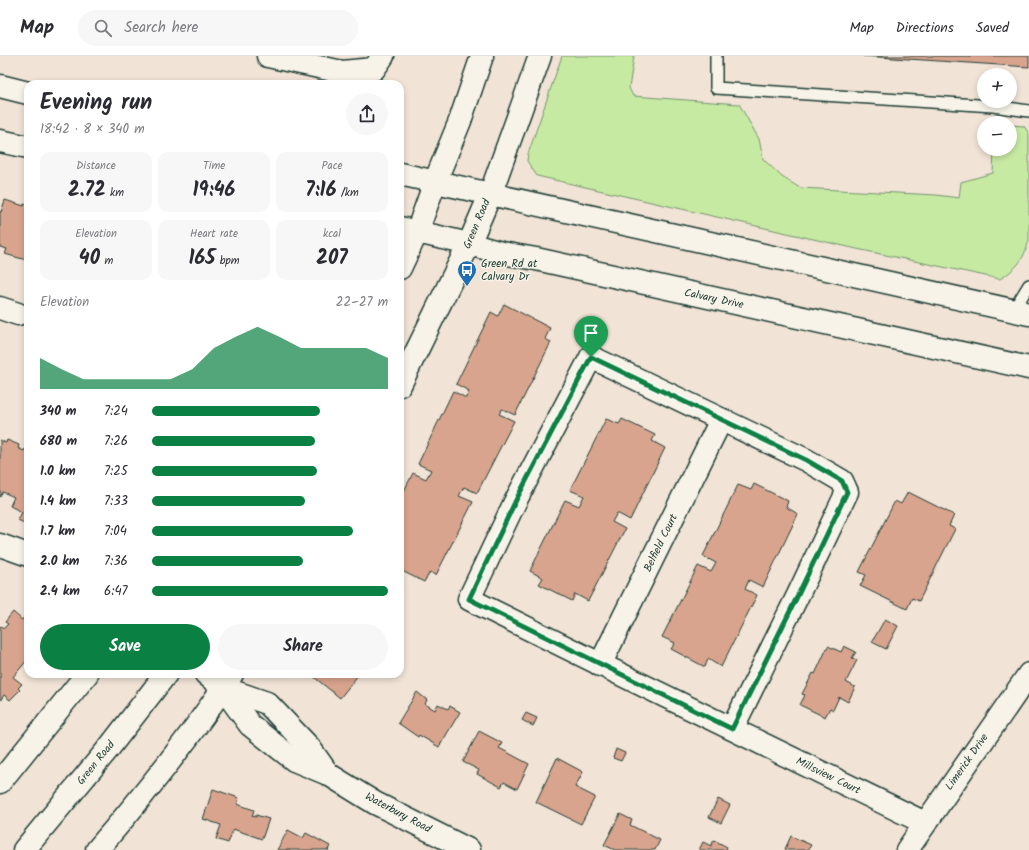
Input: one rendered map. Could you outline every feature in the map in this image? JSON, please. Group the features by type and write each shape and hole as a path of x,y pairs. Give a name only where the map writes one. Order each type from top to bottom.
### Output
{"street":[{"path":"268,56 342,72 374,69 383,56"},
{"path":"404,251 409,230 435,182 460,121 482,56"},
{"name":"Green Road","path":"404,377 469,244 490,195 540,56"},
{"path":"0,86 24,92"},
{"path":"0,141 24,146"},
{"path":"404,175 1021,312"},
{"name":"Calvary Drive","path":"409,230 502,253 536,259 1029,368"},
{"name":"Millsview Court","path":"732,729 847,492 842,481 806,460 591,357 515,502 469,599 600,665 925,823"},
{"name":"Belfield Court","path":"600,665 721,420"},
{"path":"0,545 24,554"},
{"name":"Limerick Drive","path":"907,850 1029,674"},
{"path":"0,782 84,678"},
{"name":"Green Road","path":"24,850 108,749 163,678"},
{"path":"97,850 168,763 228,681"},
{"name":"Waterbury Road","path":"228,681 267,703 309,746 328,774 375,803 469,850"}],"lane":[{"path":"716,56 716,88 993,106 1029,111"},
{"path":"1021,312 1029,285"}],"green space":[{"path":"562,56 634,56 629,88 633,96 739,104 759,139 763,159 782,177 800,188 936,195 959,198 961,182 993,173 994,156 1017,156 1017,126 1024,126 1029,134 1029,240 1019,263 1000,279 857,249 537,176 527,161 528,154"}],"building":[{"path":"863,56 1029,56 1029,67"},
{"path":"5,200 24,206 24,259 5,254 7,249 0,247 0,211 1,212"},
{"path":"504,304 550,328 545,339 551,342 515,415 502,409 499,414 514,421 477,493 464,487 459,496 473,502 436,575 430,572 424,582 404,572 404,491 413,473 426,479 431,470 418,464 453,391 466,398 469,391 456,384 491,312 498,316"},
{"path":"606,419 619,424 622,419 655,435 652,441 665,448 630,520 617,513 612,522 625,529 588,601 575,594 572,601 539,584 543,578 530,571 565,500 579,506 584,496 570,490"},
{"path":"0,440 6,443 7,440 19,445 18,448 24,451 24,523 18,520 22,512 10,506 14,497 3,492 0,497"},
{"path":"754,484 788,501 786,507 798,514 763,587 749,580 745,589 757,595 721,667 708,659 705,667 671,649 675,643 662,637 698,566 711,572 716,563 703,556 738,485 751,490"},
{"path":"908,492 954,515 949,526 955,529 919,601 912,598 907,609 860,586 866,575 859,572 895,501 901,504"},
{"path":"13,612 22,620 24,618 24,664 13,677 22,684 18,688 20,690 10,700 4,695 0,701 0,627 1,626 4,628 8,624 5,622"},
{"path":"885,619 898,626 886,649 872,642"},
{"path":"828,646 841,652 844,646 856,652 852,658 857,660 846,682 855,687 848,702 839,697 833,710 830,708 825,717 800,705 805,695 802,694 813,673 815,674"},
{"path":"315,678 356,678 340,698"},
{"path":"417,692 427,700 425,704 435,710 438,704 448,709 450,706 460,712 439,747 419,735 418,737 398,723"},
{"path":"526,713 537,718 533,726 522,720"},
{"path":"479,731 502,743 499,748 529,764 517,789 504,782 501,787 477,774 479,770 463,762"},
{"path":"616,749 625,753 621,761 613,758"},
{"path":"557,758 583,772 575,787 595,797 581,824 536,802"},
{"path":"213,789 239,798 237,804 254,810 252,816 256,817 256,815 269,819 262,839 233,829 228,843 216,839 221,825 203,819"},
{"path":"718,799 730,805 721,823 709,817"},
{"path":"620,814 632,820 630,825 660,840 655,850 615,850 604,845"},
{"path":"288,830 303,838 306,833 330,846 328,850 277,850"},
{"path":"791,836 811,845 808,850 785,849"},
{"path":"714,840 727,847 726,850 699,850 703,842 711,846"}],"place":[{"name":"Green Rd at Calvary Dr","path":"467,287"}],"route":[{"path":"591,357 806,460 842,481 847,492 732,729 469,599 515,502 591,357"}]}
